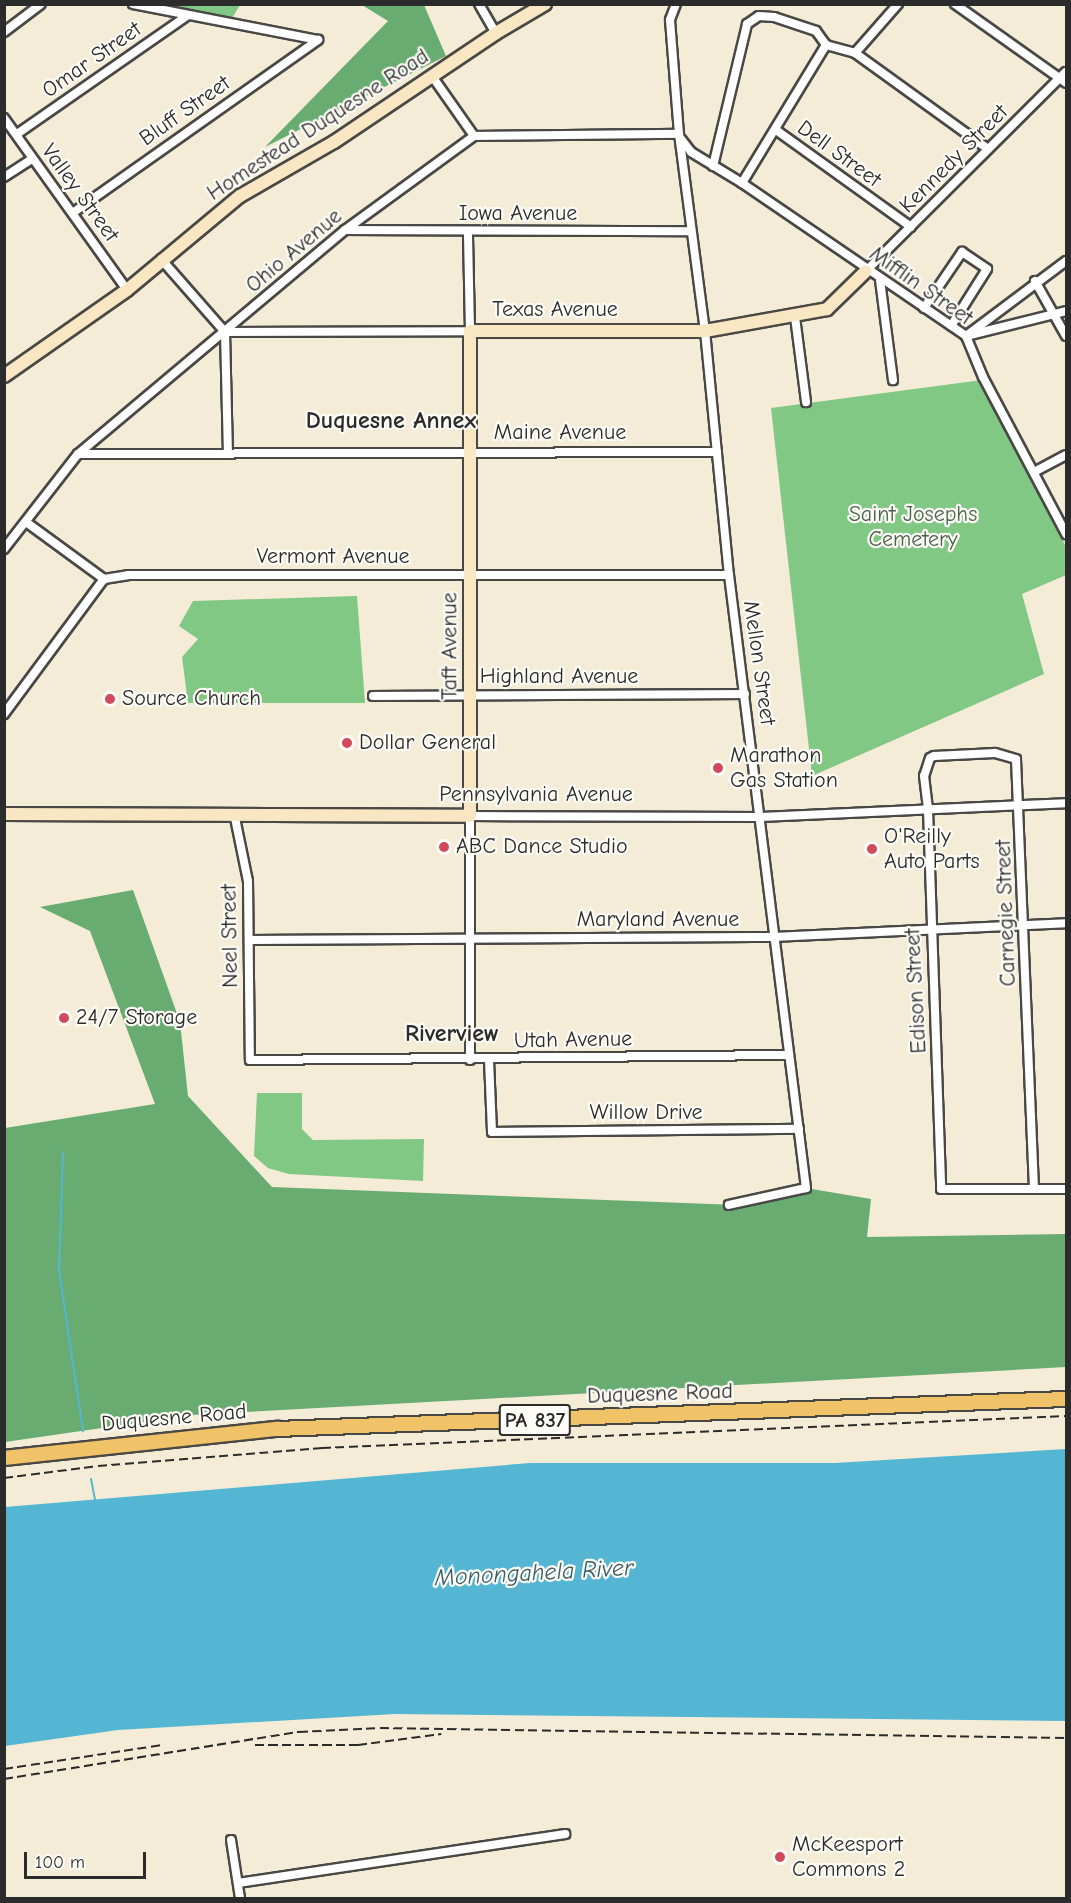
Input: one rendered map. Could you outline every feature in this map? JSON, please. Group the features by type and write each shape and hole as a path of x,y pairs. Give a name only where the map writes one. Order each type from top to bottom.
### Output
{"main road":[{"name":"Duquesne Road","path":"4,1458 277,1429 1066,1399"}],"street":[{"path":"4,32 41,4"},
{"path":"133,4 188,15"},
{"path":"479,4 496,33"},
{"name":"Homestead Duquesne Road","path":"4,376 127,290 161,259 240,196 334,142 496,33 545,4"},
{"name":"Mellon Street","path":"675,4 670,20 679,134 705,331 729,575 806,1188 729,1205"},
{"path":"855,53 898,4"},
{"path":"955,4 1064,78"},
{"name":"Bluff Street","path":"74,212 318,40 188,15"},
{"name":"Omar Street","path":"17,134 188,15"},
{"path":"713,166 747,24 759,16 774,16 816,31 826,45 855,53 988,149"},
{"path":"742,183 826,45"},
{"path":"432,76 474,136 679,134"},
{"name":"Kennedy Street","path":"866,271 988,149 1064,78"},
{"name":"Valley Street","path":"4,118 32,159 74,212 127,290"},
{"name":"Dell Street","path":"776,130 911,227"},
{"name":"Mifflin Street","path":"679,134 691,152 742,183 866,271 966,336 983,377 1066,534"},
{"name":"Ohio Avenue","path":"4,549 78,454 345,230 474,136"},
{"path":"4,177 32,159"},
{"name":"Iowa Avenue","path":"345,230 691,231"},
{"name":"Taft Avenue","path":"468,232 471,696 470,1060"},
{"path":"924,308 962,252 987,269 951,326"},
{"path":"161,259 225,332 228,452"},
{"path":"966,336 1035,281 1066,261"},
{"name":"Texas Avenue","path":"225,332 705,331 795,317 827,309 866,271"},
{"path":"880,280 893,380"},
{"path":"1035,281 1066,336"},
{"path":"966,336 1066,311"},
{"path":"795,317 806,402"},
{"name":"Maine Avenue","path":"78,454 717,452"},
{"path":"1034,472 1066,455"},
{"path":"4,714 104,579 26,522"},
{"name":"Vermont Avenue","path":"104,579 128,575 729,575"},
{"name":"Highland Avenue","path":"373,696 745,694"},
{"name":"Carnegie Street","path":"926,792 924,776 930,758 1009,755 1016,759 1020,806 1034,1189"},
{"name":"Edison Street","path":"926,792 941,1189 1034,1189"},
{"name":"Pennsylvania Avenue","path":"4,814 234,813 761,817 1066,803"},
{"name":"Neel Street","path":"234,813 248,877 250,1060"},
{"name":"Maryland Avenue","path":"249,940 773,937 1024,927 1066,923"},
{"name":"Utah Avenue","path":"250,1060 489,1060 788,1055"},
{"name":"Willow Drive","path":"489,1060 492,1132 799,1129"},
{"path":"1034,1189 1066,1189"},
{"path":"238,1883 565,1834"},
{"path":"231,1840 240,1899"}],"green space":[{"path":"159,5 240,5 231,20"},
{"path":"362,5 424,5 446,56 265,147 388,21"},
{"name":"Saint Josephs Cemetery","path":"982,380 1066,547 1066,575 1022,594 1044,674 812,776 771,408"},
{"path":"357,596 365,703 188,703 182,657 198,639 179,626 193,601"},
{"path":"133,890 180,1022 188,1096 272,1187 736,1205 806,1188 871,1199 867,1237 1066,1234 1066,1367 192,1415 5,1442 5,1128 155,1104 90,931 40,907"},
{"path":"257,1093 302,1093 302,1129 313,1140 424,1139 423,1181 289,1174 268,1168 254,1156"}],"water":[{"name":"Monongahela River","path":"1066,1449 1066,1721 395,1714 118,1730 5,1746 5,1507 530,1463 835,1463"}],"waterway":[{"path":"63,1152 59,1270 83,1431"},
{"path":"91,1479 95,1500"}],"railway":[{"path":"4,1478 98,1466 322,1448 1066,1416"},
{"path":"4,1779 299,1732 380,1728 1066,1738"},
{"path":"255,1745 358,1745 441,1734"},
{"path":"4,1769 162,1745"}],"place":[{"name":"Source Church","path":"110,699"},
{"name":"Dollar General","path":"347,743"},
{"name":"Marathon Gas Station","path":"718,768"},
{"name":"ABC Dance Studio","path":"444,847"},
{"name":"O'Reilly Auto Parts","path":"872,849"},
{"name":"24/7 Storage","path":"64,1018"},
{"name":"McKeesport Commons 2","path":"780,1857"}],"district":[{"name":"Duquesne Annex","path":"391,421"},
{"name":"Riverview","path":"452,1034"}]}
